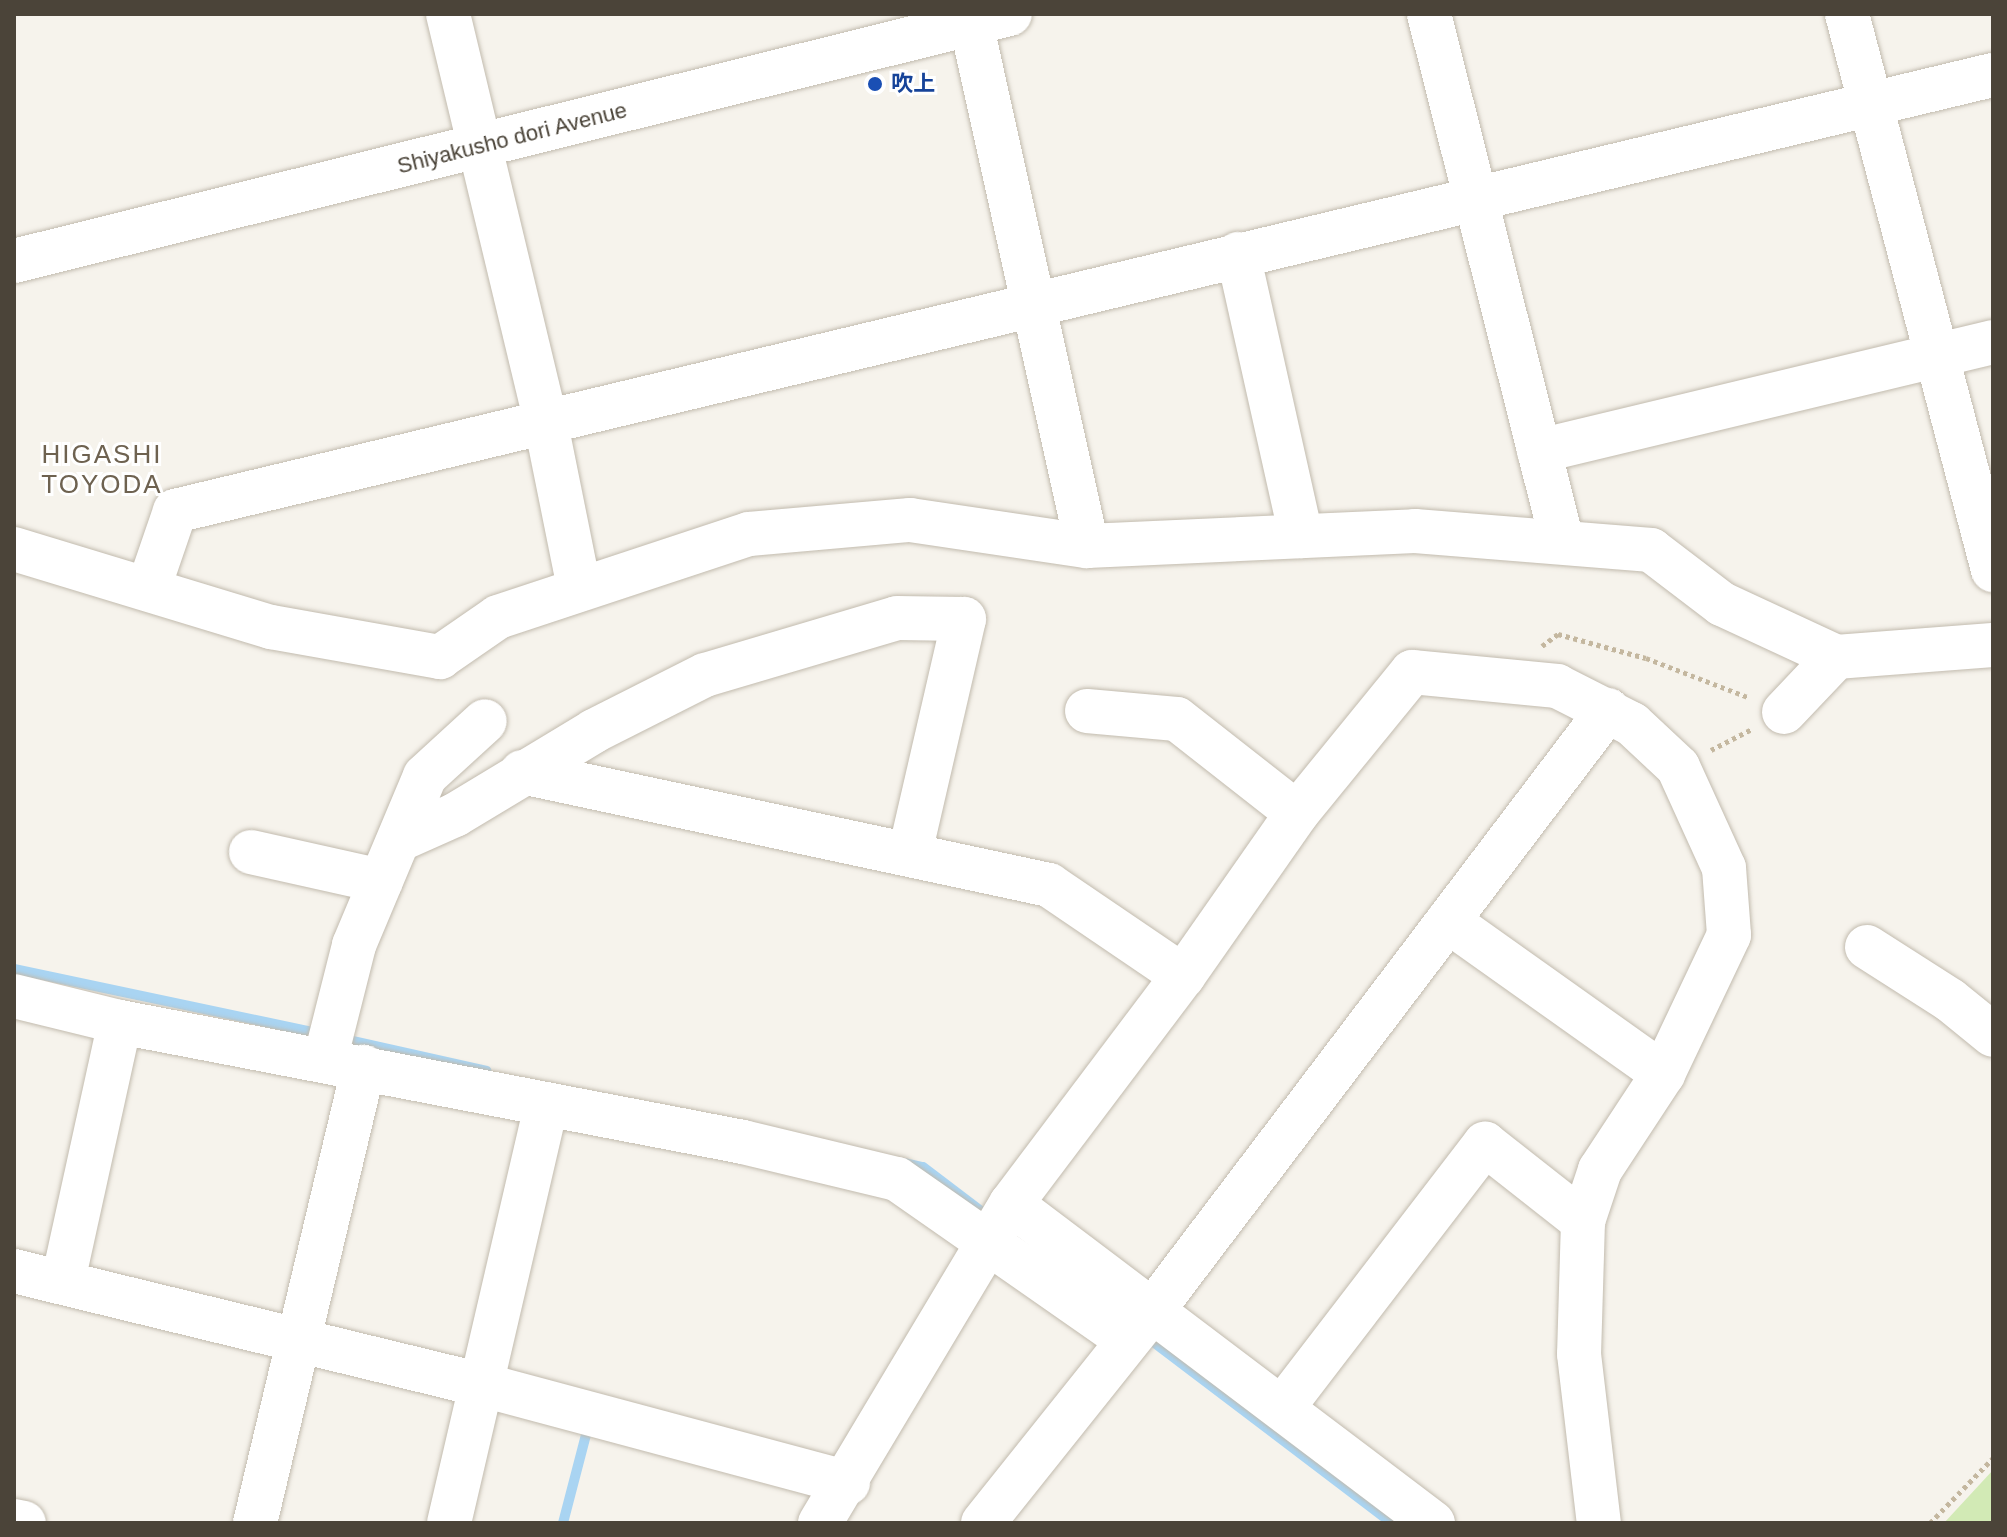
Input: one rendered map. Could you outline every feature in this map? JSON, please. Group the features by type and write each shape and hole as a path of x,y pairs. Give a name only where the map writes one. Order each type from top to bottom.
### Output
{"street":[{"path":"448,14 545,419 579,587"},
{"path":"1429,14 1562,541"},
{"path":"1847,14 1993,570"},
{"path":"983,17 1036,302 1087,546"},
{"name":"Shiyakusho dori Avenue","path":"14,261 480,147 983,17"},
{"path":"149,587 175,511 545,419 1993,75"},
{"path":"1238,254 1301,536"},
{"path":"1539,451 1993,342"},
{"path":"14,549 149,587 271,627 440,657 498,617 579,587 749,534 910,520 1087,546 1415,531 1651,550 1722,604 1836,657 1993,645"},
{"path":"401,839 455,815 522,772 705,675 897,618 964,619 910,852"},
{"path":"1784,712 1836,657"},
{"path":"820,1523 848,1483 999,1221 1183,976 1297,813 1412,672 1557,686 1608,710 1678,767 1724,868 1729,935 1663,1074 1600,1170 1583,1221 1579,1354 1599,1523"},
{"path":"983,1523 1140,1325 1608,710"},
{"path":"1087,711 1177,719 1297,813"},
{"path":"255,1523 298,1341 345,1064 354,945 425,776 485,721"},
{"path":"522,772 910,852 1049,885 1183,976"},
{"path":"251,852 381,881"},
{"path":"1448,921 1663,1074"},
{"path":"1867,947 1950,1000 1993,1035"},
{"path":"14,996 120,1022 345,1064 546,1107 743,1142 897,1179 999,1221 1140,1325 1283,1407 1433,1523"},
{"path":"63,1281 120,1022"},
{"path":"449,1523 546,1107"},
{"path":"1283,1407 1485,1144 1583,1221"},
{"path":"14,1271 479,1384 848,1483"},
{"path":"14,1521 24,1523"}],"path":[{"path":"1499,678 1558,634 1646,658 1784,712"},
{"path":"1678,767 1784,712"},
{"path":"1930,1523 1993,1458"}],"green space":[{"path":"1993,1470 1993,1523 1944,1523"}],"waterway":[{"path":"14,969 309,1031"},
{"path":"348,1040 487,1071"},
{"path":"905,1163 923,1167 982,1212"},
{"path":"1152,1341 1392,1523"},
{"path":"563,1523 588,1427"}],"place":[{"name":"吹上","path":"875,84"}],"district":[{"name":"HIGASHI TOYODA","path":"102,470"}]}
